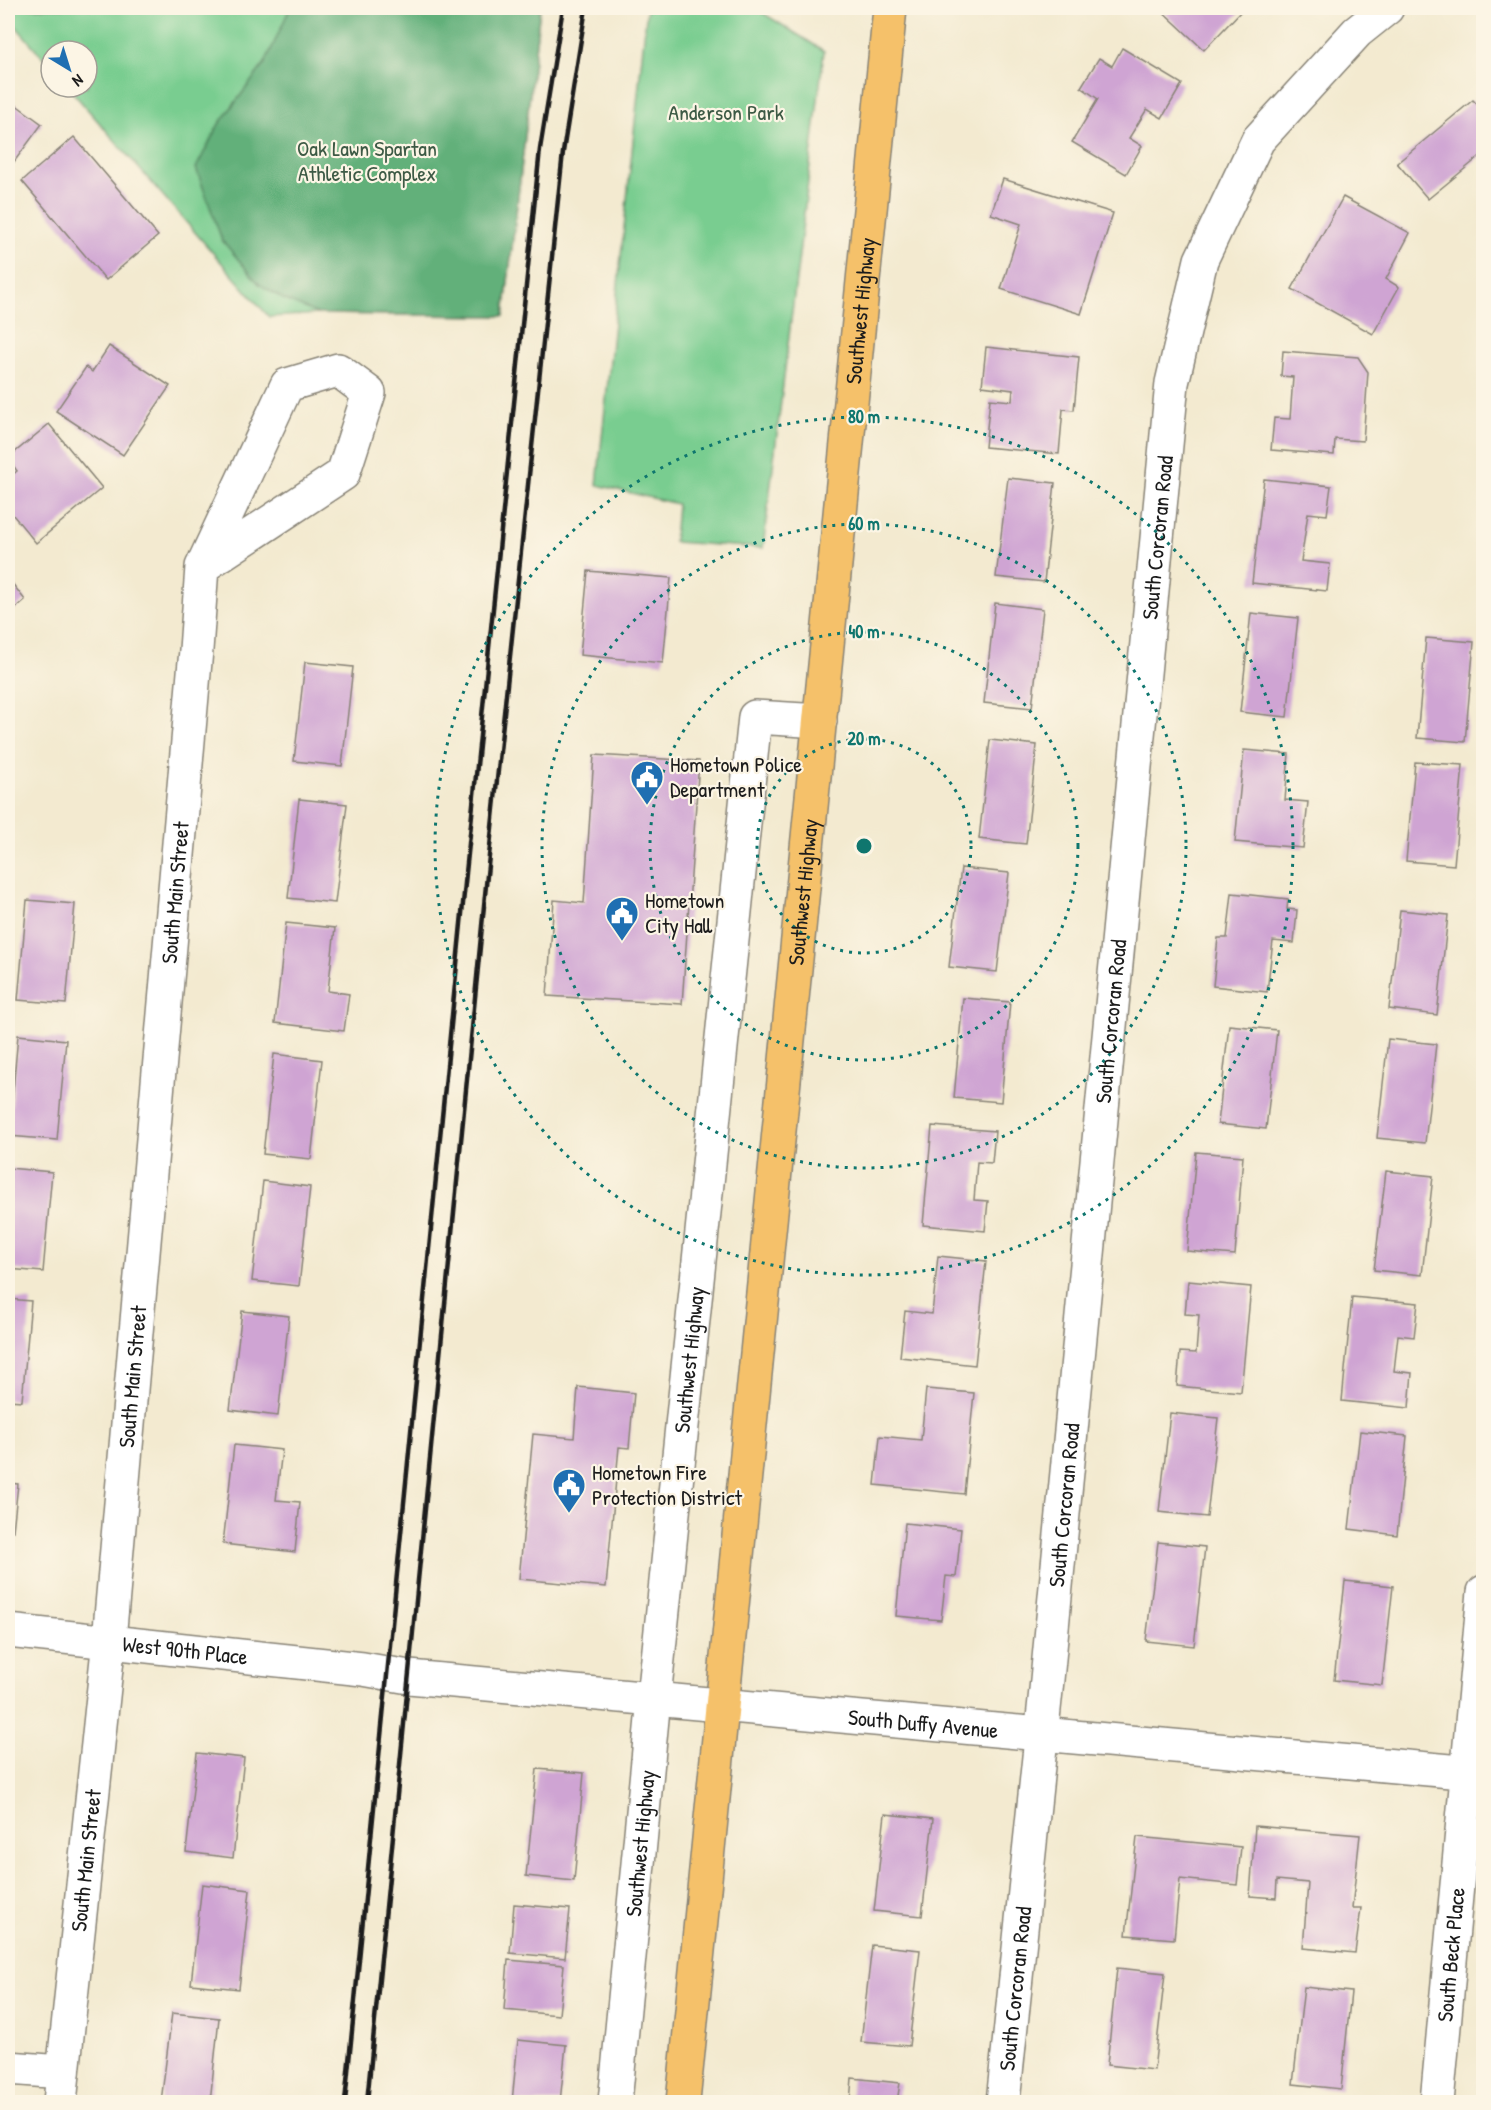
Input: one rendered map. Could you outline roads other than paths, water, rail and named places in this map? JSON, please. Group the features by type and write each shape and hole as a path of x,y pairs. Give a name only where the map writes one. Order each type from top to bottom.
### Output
{"main road":[{"name":"Southwest Highway","path":"683,2103 890,8"}],"street":[{"name":"South Corcoran Road","path":"1003,2103 1041,1735 1172,383 1201,260 1257,140 1357,32 1387,8"},
{"path":"339,370 369,393 343,474 202,567 287,385 339,370"},
{"name":"South Main Street","path":"61,2087 109,1640 202,567"},
{"name":"Southwest Highway","path":"615,2103 654,1698 755,717 820,721"},
{"name":"South Beck Place","path":"1437,2103 1475,1773 1484,1592"},
{"name":"West 90th Place","path":"8,1631 109,1640 363,1669"},
{"name":"South Duffy Avenue","path":"363,1669 409,1677 1475,1773"},
{"path":"8,2068 61,2087"}],"railway":[{"path":"345,2102 540,149 563,8"},
{"path":"367,2102 487,875 563,152 586,8"}],"place":[{"name":"Hometown Police Department","path":"647,806"},
{"name":"Hometown City Hall","path":"622,942"},
{"name":"Hometown Fire Protection District","path":"569,1514"}],"park label":[{"name":"Anderson Park","path":"726,112"},
{"name":"Oak Lawn Spartan Athletic Complex","path":"367,160"}]}
